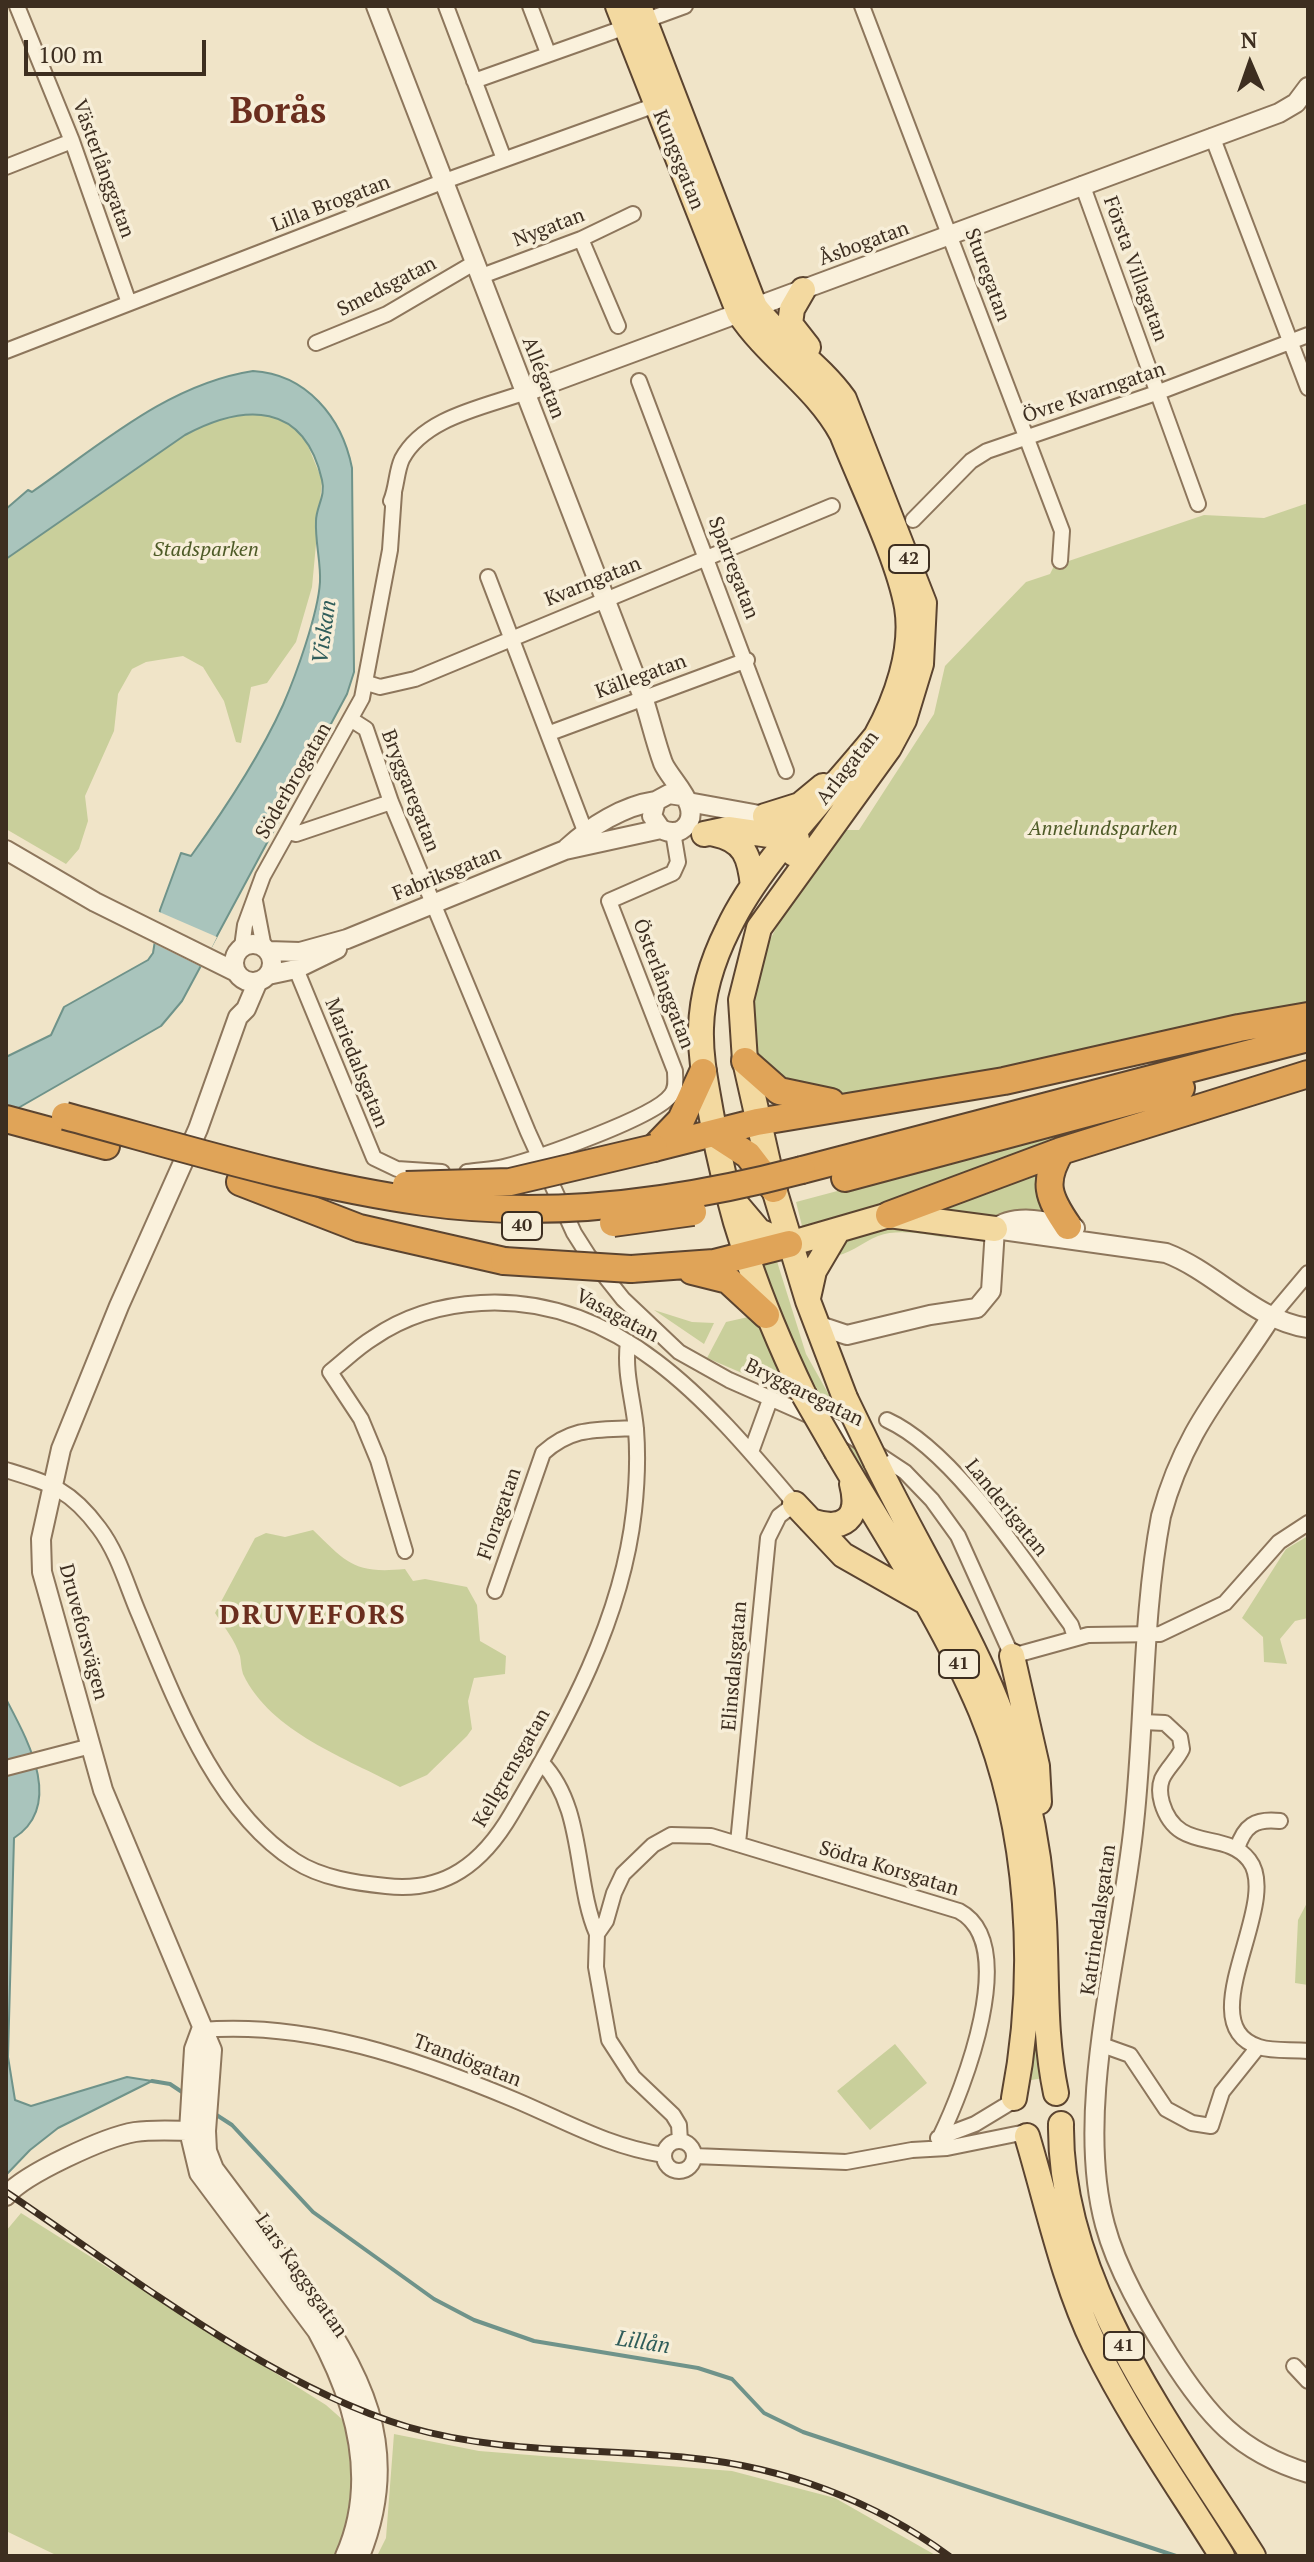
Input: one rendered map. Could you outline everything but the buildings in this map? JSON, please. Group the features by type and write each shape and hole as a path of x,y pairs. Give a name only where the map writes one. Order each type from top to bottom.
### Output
{"highway":[{"path":"238,1172 388,1184 477,1186 540,1177 757,1122 991,1084 1239,1028 1308,1016"},
{"name":"40","path":"804,1179 1308,1038"},
{"name":"40","path":"16,1112 106,1146 238,1172 427,1203 537,1209 652,1200 804,1179 1308,1056"},
{"path":"745,1061 779,1091 850,1105"},
{"path":"654,1148 681,1120 703,1072"},
{"path":"889,1215 1061,1151 1308,1074"},
{"name":"40","path":"16,1112 65,1116 238,1172"},
{"path":"714,1133 748,1155 774,1189"},
{"path":"1061,1151 1049,1173 1047,1190 1068,1226"},
{"path":"238,1172 359,1228 441,1249 540,1265 631,1269 672,1267 744,1258 789,1244"},
{"path":"672,1267 728,1280 766,1315"}],"main road":[{"name":"Kungsgatan","path":"632,15 747,310"},
{"path":"803,290 792,309 790,324 815,354 821,369"},
{"name":"Arlagatan","path":"747,310 821,369 844,399 857,425 924,603 921,664 904,720 889,748 759,928 742,990 740,1018 745,1061 774,1189"},
{"name":"Arlagatan","path":"728,1194 703,1072 701,1025 709,977 729,926 753,886 876,736 896,691 904,660 907,607 829,409 754,335 747,310"},
{"path":"765,816 800,805 862,754"},
{"path":"759,928 763,912 792,865 795,851 786,828 765,816"},
{"path":"704,834 728,829 792,839 827,832"},
{"path":"704,834 728,837 741,845 748,855 753,886"},
{"name":"41","path":"774,1189 808,1301 845,1398 980,1663 1026,1793 1037,1853 1044,1922 1049,2054 1056,2093 1064,2107 1060,2154 1069,2197 1101,2296 1135,2366 1253,2556"},
{"path":"728,1194 759,1231 789,1244 889,1215 995,1229"},
{"name":"41","path":"728,1194 744,1258 766,1315 804,1395 926,1603 961,1668 991,1740 1008,1798 1022,1877 1026,1921 1023,2036 1012,2120 1024,2134 1062,2256 1094,2344 1125,2401 1222,2556"},
{"path":"808,1301 817,1264 837,1232"},
{"path":"803,1512 835,1526 853,1514 856,1498 843,1462"},
{"path":"803,1512 843,1555 926,1603"},
{"path":"1012,1656 1037,1766 1040,1796 1037,1853"},
{"path":"1013,2100 1034,2085 1046,2086 1056,2093"},
{"path":"1024,2134 1046,2136 1061,2124"}],"street":[{"name":"Allégatan","path":"376,6 643,697 665,767 685,799"},
{"path":"446,6 504,159"},
{"path":"530,6 548,53"},
{"path":"474,81 548,53 632,15 685,6"},
{"name":"Sturegatan","path":"862,6 952,235 1062,531 1060,561"},
{"name":"Västerlånggatan","path":"16,8 72,141 129,303"},
{"name":"Åsbogatan","path":"429,430 1279,113 1296,103 1308,88"},
{"name":"Lilla Brogatan","path":"6,351 442,182 665,102"},
{"path":"1212,136 1308,388"},
{"path":"6,167 72,141"},
{"name":"Första Villagatan","path":"1082,184 1198,504"},
{"name":"Nygatan","path":"477,270 581,239 633,214"},
{"path":"581,239 618,326"},
{"name":"Smedsgatan","path":"316,343 387,314 477,270"},
{"name":"Övre Kvarngatan","path":"913,520 971,461 987,451 1159,392 1308,335"},
{"name":"Sparregatan","path":"639,381 747,660 786,771"},
{"name":"Söderbrogatan","path":"240,949 254,896 352,720 367,683 395,514 394,493 403,458 429,430"},
{"name":"Kvarngatan","path":"367,683 380,687 415,679 511,636 832,506"},
{"path":"488,577 585,831"},
{"name":"Källegatan","path":"550,733 747,660"},
{"name":"Bryggaregatan","path":"352,720 366,729 391,802 539,1156 588,1255 644,1320 698,1364 840,1429 905,1472 932,1500 958,1536 979,1575 1012,1656"},
{"name":"Allégatan","path":"658,799 665,767"},
{"path":"685,799 690,819 671,831 652,816 658,799 669,794 765,816"},
{"name":"Fabriksgatan","path":"565,850 585,831 632,807 658,799"},
{"path":"288,832 296,834 391,802"},
{"name":"Fabriksgatan","path":"266,950 300,952 347,939 565,850 671,831 704,834"},
{"name":"Österlånggatan","path":"539,1156 652,1109 670,1098 676,1086 675,1071 609,901 673,873 678,862 671,831"},
{"path":"6,850 95,902 200,953 248,982 263,978 272,963 266,950 254,896"},
{"name":"Fabriksgatan","path":"263,978 299,976 347,939"},
{"path":"200,953 240,949 255,944 266,950"},
{"path":"236,973 234,959 240,949"},
{"name":"Druveforsvägen","path":"198,2123 201,2081 212,2050 118,1833 42,1572 43,1522 61,1449 174,1189 238,1017 236,973"},
{"name":"Mariedalsgatan","path":"299,976 374,1158 386,1166 425,1171 456,1173 502,1168"},
{"name":"Druveforsvägen","path":"238,1017 246,1009 263,978"},
{"path":"502,1168 539,1156"},
{"path":"502,1168 519,1171 554,1191"},
{"path":"817,1325 847,1335 866,1333 983,1304 991,1291 995,1229 1004,1221 1014,1219 1068,1226 1086,1231 1098,1241"},
{"path":"995,1229 1085,1242 1098,1241 1166,1253 1191,1262 1271,1317 1308,1328"},
{"path":"1271,1317 1308,1273"},
{"name":"Vasagatan","path":"405,1551 378,1460 361,1419 330,1372 372,1338 393,1326 425,1311 462,1304 529,1303 558,1308 628,1342 661,1363 751,1452 803,1512"},
{"name":"Katrinedalsgatan","path":"1271,1317 1208,1405 1171,1477 1156,1540 1134,1826 1102,2045 1094,2116 1094,2160 1106,2229 1126,2277 1161,2343 1195,2395 1221,2427 1251,2450 1308,2473"},
{"name":"Kellgrensgatan","path":"53,1484 64,1490 100,1529 115,1555 200,1752 235,1801 276,1848 298,1863 362,1884 400,1888 434,1885 456,1876 492,1844 542,1763 588,1672 621,1577 634,1511 636,1428 624,1368 628,1342"},
{"path":"751,1452 771,1397"},
{"name":"Landerigatan","path":"887,1420 901,1426 945,1464 989,1515 1071,1625 1075,1637"},
{"name":"Floragatan","path":"495,1591 543,1453 560,1438 582,1431 636,1428"},
{"path":"6,1470 53,1484"},
{"name":"Elinsdalsgatan","path":"738,1843 768,1538 779,1516 803,1512"},
{"path":"1012,1656 1075,1637 1105,1633 1160,1634 1225,1603 1279,1542 1308,1523"},
{"path":"1143,1722 1165,1723 1180,1737 1182,1749 1161,1782 1160,1796 1173,1826 1189,1836 1237,1849 1251,1862 1257,1900 1231,2000 1238,2028 1258,2047 1308,2051"},
{"path":"6,1768 91,1746"},
{"path":"542,1763 553,1775 576,1840 591,1919 597,1934 600,2005 609,2040 633,2077 673,2115 679,2125 680,2141"},
{"path":"1237,1849 1247,1827 1257,1821 1280,1821"},
{"path":"597,1934 606,1921 623,1874 653,1845 671,1835 691,1833 738,1843"},
{"name":"Södra Korsgatan","path":"738,1843 959,1911 974,1922 983,1945 981,2020 975,2054 940,2137"},
{"name":"Trandögatan","path":"201,2030 256,2029 290,2033 430,2065 584,2133 664,2155"},
{"path":"1102,2045 1130,2055 1166,2109 1192,2123 1211,2126 1222,2092 1258,2047"},
{"path":"912,2150 975,2124 1013,2100"},
{"path":"951,2111 975,2124"},
{"path":"6,2196 20,2181 119,2136 198,2123"},
{"name":"Lars Kaggsgatan","path":"198,2123 205,2183 317,2331 344,2388 357,2428 362,2484 354,2533 345,2556"},
{"name":"Lars Kaggsgatan","path":"198,2123 214,2169 329,2323 362,2387 375,2430 377,2453 374,2507 360,2556"},
{"path":"694,2156 846,2162 1024,2134"},
{"path":"680,2141 690,2147 694,2156 691,2165 679,2171 667,2165 664,2155 668,2145 680,2141"},
{"path":"1294,2366 1308,2381"}],"green space":[{"name":"Stadsparken","path":"250,413 272,415 292,425 306,441 322,480 312,587 296,642 267,683 251,687 241,743 236,742 224,701 203,667 183,656 146,662 132,669 118,694 114,731 85,796 88,821 79,849 66,864 6,829 6,559 185,435 214,420"},
{"name":"Annelundsparken","path":"1308,503 1308,1010 900,1091 822,1091 803,1088 770,1071 756,1053 753,1020 755,986 769,943 790,906 844,830 859,830 934,714 945,666 1026,582 1050,574 1054,566 1204,515 1264,518"},
{"path":"1255,1080 803,1230 796,1202"},
{"path":"1042,1169 1055,1220 1002,1214 989,1219 928,1210"},
{"path":"885,1225 929,1228 929,1232 949,1238 913,1233 886,1234 831,1257 844,1241"},
{"path":"775,1255 806,1354 933,1580 992,1707 1018,1782 1033,1865 1044,2078 1025,2081 1029,2072 1031,1901 1024,1834 1002,1749 959,1647 794,1351 755,1261"},
{"path":"654,1310 692,1322 714,1323 704,1344"},
{"path":"757,1315 798,1397 707,1358 726,1322"},
{"path":"313,1530 344,1558 362,1568 405,1569 413,1581 425,1579 467,1587 477,1605 480,1641 506,1656 505,1674 474,1678 468,1701 472,1729 467,1736 427,1775 400,1787 312,1742 272,1712 256,1695 243,1674 238,1650 215,1613 255,1538 266,1533 285,1537"},
{"path":"1308,1536 1308,1618 1295,1621 1280,1639 1287,1664 1264,1662 1263,1637 1242,1618 1286,1549"},
{"path":"1308,1901 1308,1985 1295,1983 1298,1920"},
{"path":"895,2044 927,2083 870,2130 837,2091"},
{"path":"21,2213 326,2405 341,2418 352,2443 354,2476 336,2556 58,2556 6,2531 6,2231"},
{"path":"394,2434 479,2451 732,2471 835,2498 937,2556 377,2556 386,2538"}],"water":[{"name":"Viskan","path":"253,371 289,380 305,390 330,416 347,449 352,468 354,672 347,694 182,1001 161,1026 6,1115 6,1057 51,1035 64,1007 148,960 153,953 160,910 181,853 191,856 241,783 274,725 300,661 318,595 320,574 316,521 323,486 313,454 301,436 287,423 269,416 250,415 229,418 185,435 6,559 6,509 28,490 32,492 109,436 164,403 222,378"},
{"path":"6,1699 31,1752 39,1790 37,1808 29,1824 14,1838 8,2057 15,2100 31,2106 127,2077 152,2081 58,2128 30,2150 6,2175"}],"pier":[{"path":"157,911 217,937 202,967 151,942"}],"waterway":[{"name":"Lillån","path":"152,2081 170,2084 185,2094"},
{"name":"Lillån","path":"212,2112 232,2125 313,2212 434,2299 474,2320 534,2341 698,2368 732,2379 764,2413 803,2432 1176,2556"}],"railway":[{"path":"6,2192 200,2324 252,2356 356,2408 408,2427 478,2442 691,2458 760,2469 794,2478 859,2503 920,2536 949,2556"}],"district":[{"name":"Borås","path":"278,113"},
{"name":"DRUVEFORS","path":"313,1616"}]}
